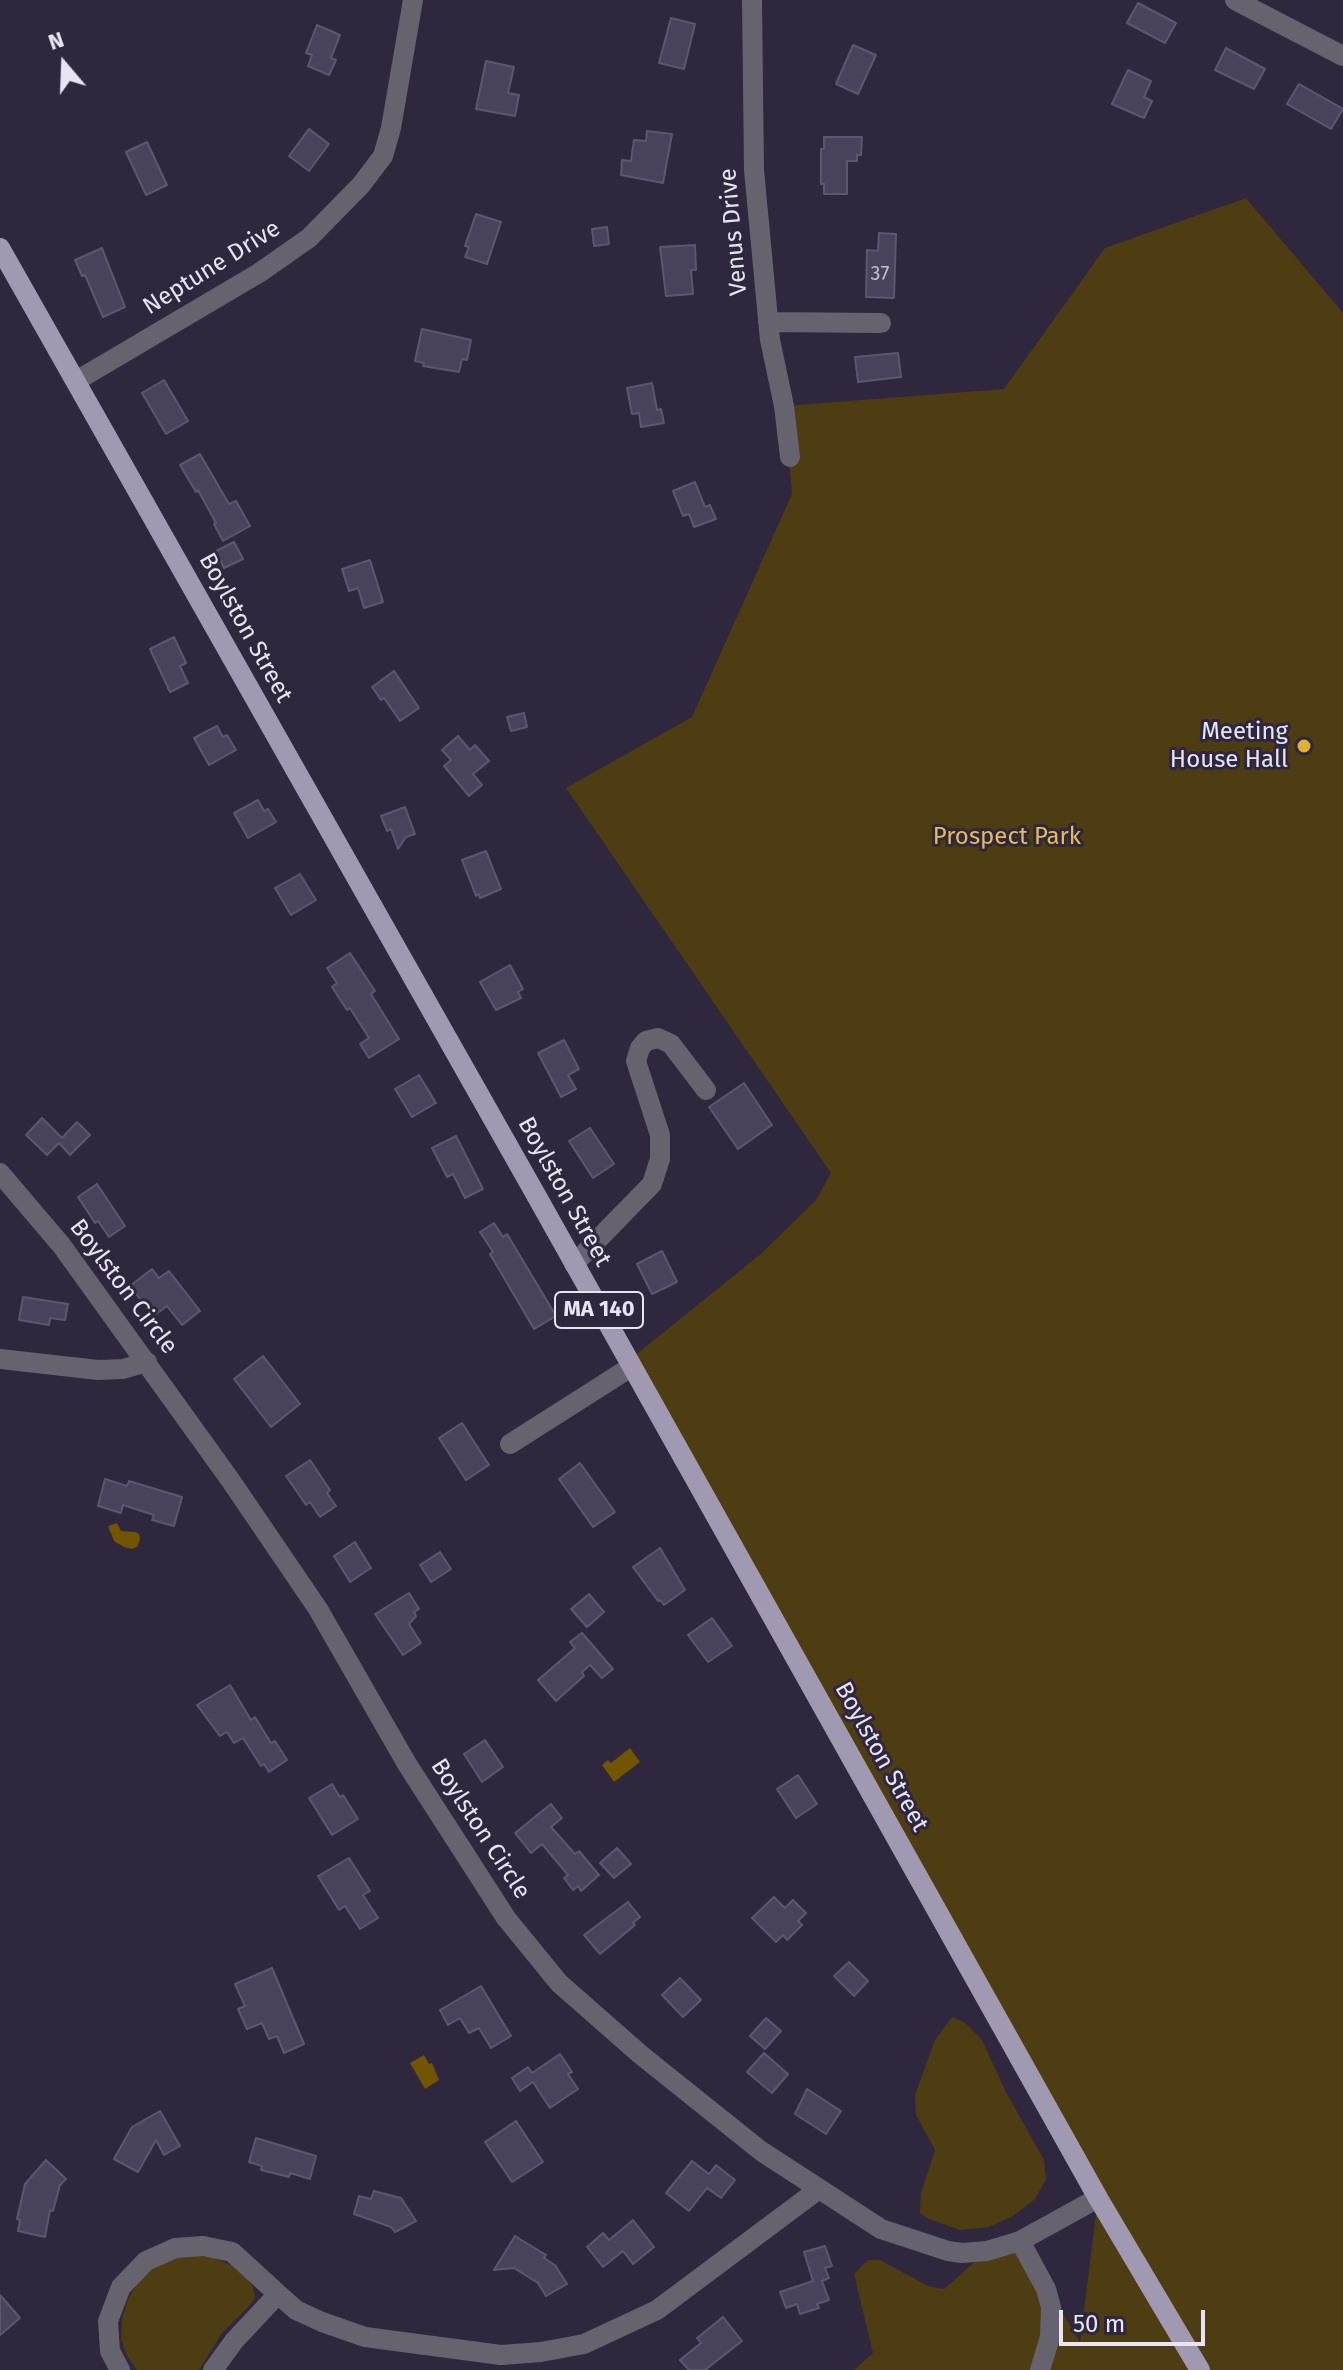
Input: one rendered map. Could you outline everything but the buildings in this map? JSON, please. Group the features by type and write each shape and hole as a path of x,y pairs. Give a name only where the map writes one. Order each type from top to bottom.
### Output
{"main road":[{"name":"Boylston Street","path":"0,248 1098,2198 1200,2370"}],"street":[{"name":"Neptune Drive","path":"76,381 259,273 309,238 361,185 383,156 391,128 413,0"},
{"name":"Venus Drive","path":"752,0 754,170 768,322 790,457"},
{"path":"1235,0 1343,56"},
{"path":"768,322 881,323"},
{"path":"574,1264 652,1184 660,1159 660,1135 636,1061 640,1048 646,1041 658,1038 671,1044 706,1090"},
{"name":"Boylston Circle","path":"0,1173 62,1246 147,1362 318,1609 407,1764 506,1918 559,1983 761,2151 881,2229 948,2251 987,2251 1020,2241 1098,2198"},
{"path":"0,1359 98,1370 123,1369 147,1362"},
{"path":"510,1444 631,1367"},
{"path":"120,2370 110,2351 108,2321 121,2287 146,2261 175,2248 203,2246 232,2252 296,2310 365,2337 501,2355 541,2352 584,2344 657,2310 819,2189"},
{"path":"1020,2241 1046,2289 1051,2307 1050,2337 1040,2370"},
{"path":"213,2370 234,2341 278,2294"}],"green space":[{"name":"Prospect Park","path":"1246,198 1343,313 1343,2370 854,2370 873,2353 854,2274 868,2260 880,2260 928,2286 944,2289 987,2251 1020,2241 1080,2342 1098,2198 628,1361 762,1253 816,1200 831,1173 566,788 692,717 792,494 784,406 1004,389 1105,248"},
{"path":"952,2017 964,2022 982,2040 1006,2092 1044,2160 1046,2179 1035,2199 1013,2216 989,2227 960,2230 920,2213 921,2193 935,2150 916,2115 915,2095 935,2040"},
{"path":"197,2255 231,2265 246,2277 255,2297 222,2333 199,2370 137,2370 127,2356 121,2339 122,2319 128,2299 140,2279 161,2263"}],"shaded area":[{"path":"117,1523 121,1531 139,1534 137,1547 124,1547 114,1541 108,1526"},
{"path":"630,1748 640,1762 614,1782 602,1765 608,1760 611,1763"},
{"path":"424,2055 429,2064 432,2063 439,2080 425,2089 410,2063"}],"place":[{"name":"Meeting House Hall","path":"1304,746"}]}
